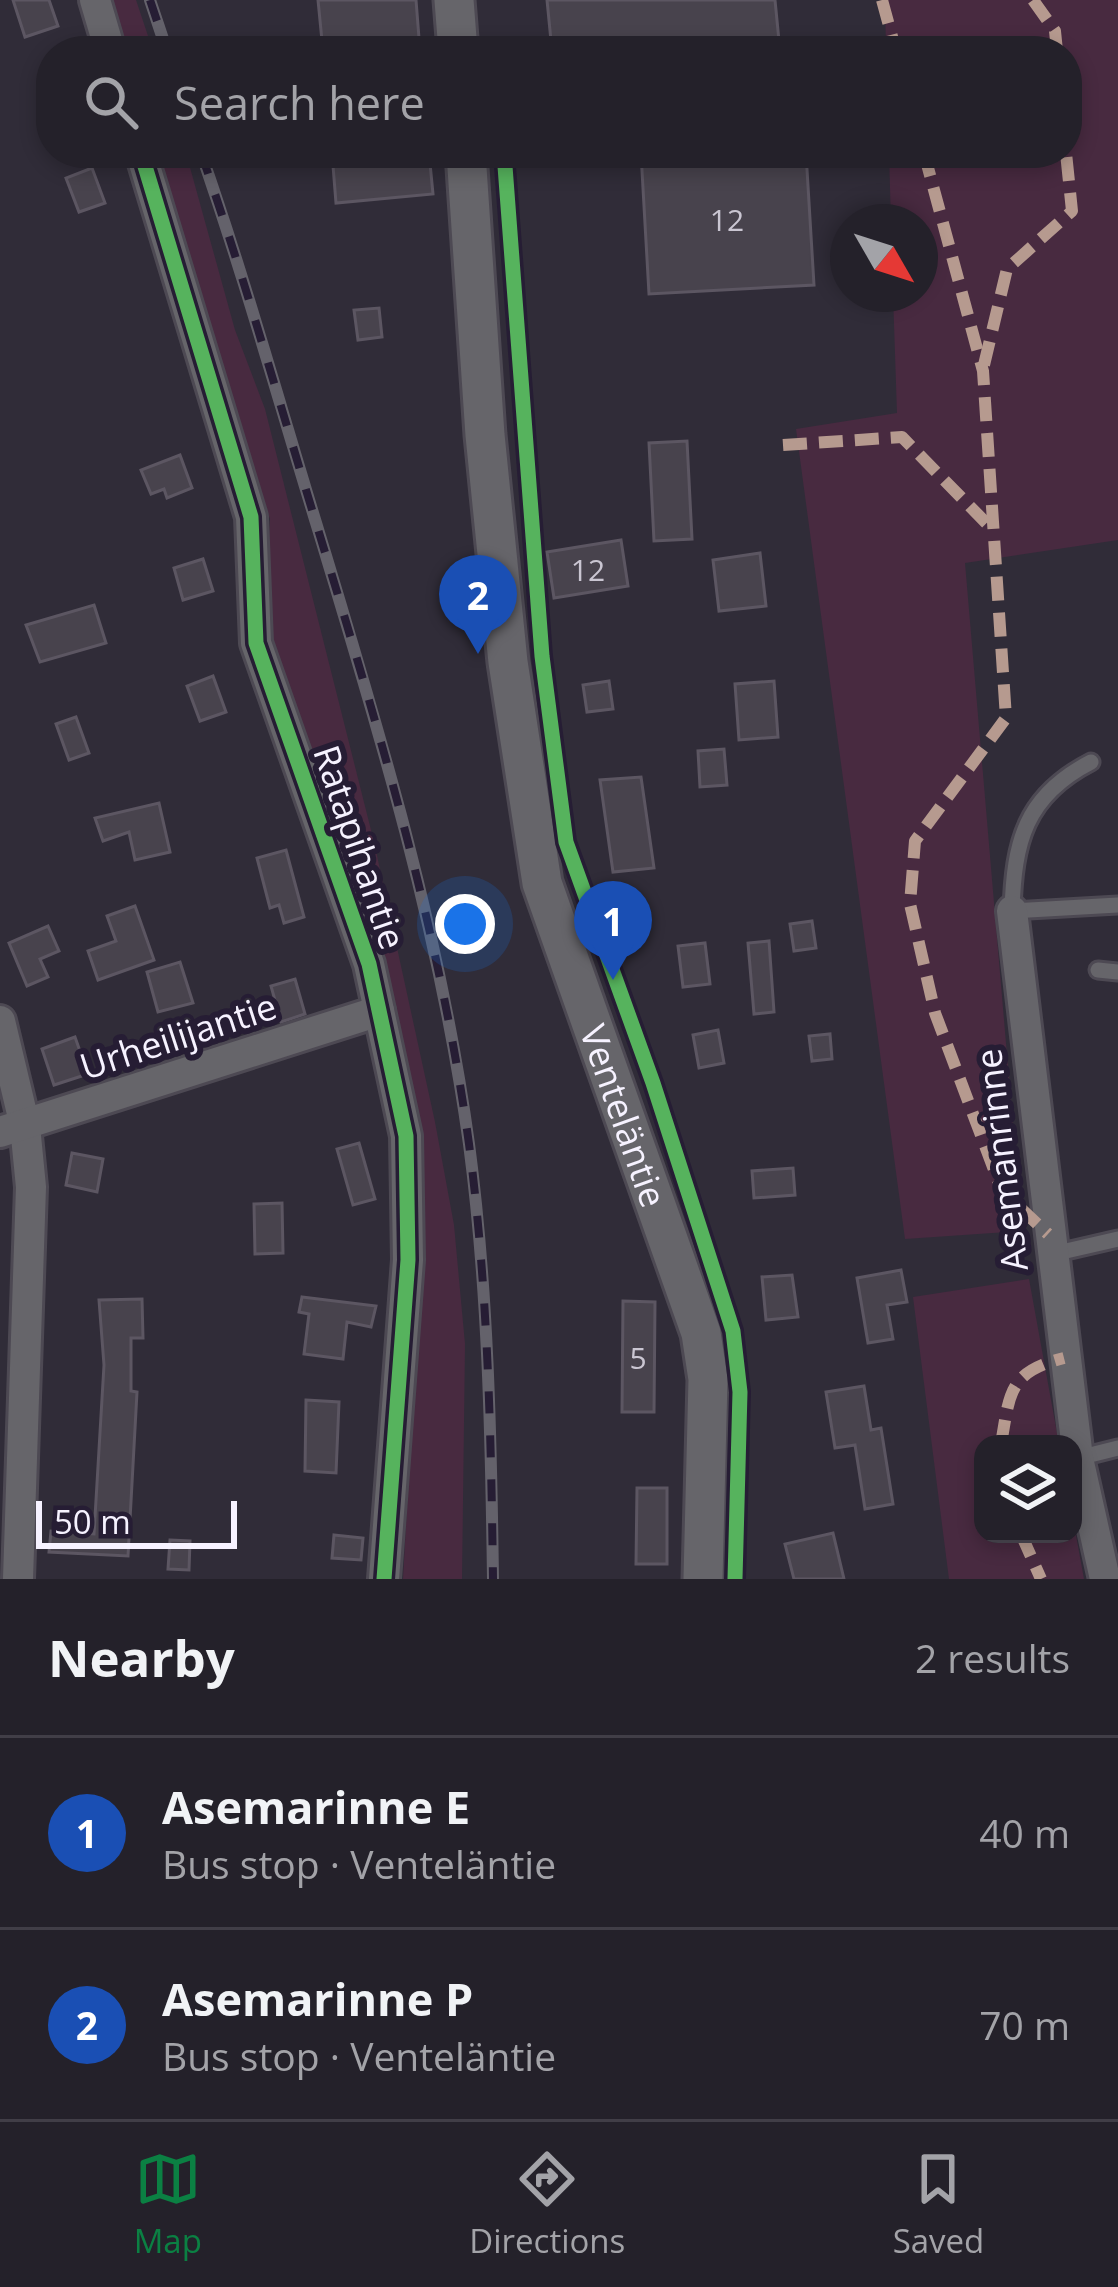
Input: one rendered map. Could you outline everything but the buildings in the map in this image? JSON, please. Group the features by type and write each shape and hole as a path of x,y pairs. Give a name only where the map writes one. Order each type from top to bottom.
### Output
{"street":[{"path":"94,0 105,36"},
{"path":"454,0 457,36"},
{"name":"Ratapihantie","path":"146,168 251,518 256,643 339,867 380,1011 406,1136 407,1240 384,1579"},
{"name":"Venteläntie","path":"467,168 501,594 539,861 701,1333 708,1379 704,1579"},
{"name":"Asemanrinne","path":"1012,911 1075,1435"},
{"name":"Urheilijantie","path":"12,1130 380,1011"},
{"path":"0,1021 12,1130 31,1187 18,1579"},
{"name":"Asemanrinne","path":"1082,1476 1105,1579"}],"lane":[{"name":"Asemanrinne","path":"1012,911 1014,850 1035,808 1058,779 1091,762"},
{"path":"1012,911 1118,905"},
{"path":"1098,970 1118,972"},
{"path":"1050,1255 1118,1239"},
{"path":"1082,1457 1118,1448"}],"shaded area":[{"path":"110,0 136,0 148,36 121,36"},
{"path":"885,0 1118,0 1118,540 965,563 1022,1231 905,1239 796,429 897,413 894,312 938,312 938,204 890,204 889,168 1082,168 1082,36 886,36"},
{"path":"160,168 190,168 235,330 265,409 374,842 435,1122 454,1225 465,1344 462,1579 403,1579 421,1257 369,923 316,760 274,660 265,617 270,519"},
{"path":"1029,1279 1057,1435 974,1435 974,1543 1077,1543 1084,1579 949,1579 913,1297"}],"railway":[{"path":"150,0 162,36"},
{"path":"206,168 363,679 442,987 469,1144 480,1252 493,1579"}],"marked path":[{"path":"882,0 892,36"},
{"path":"1033,0 1056,36"},
{"path":"928,168 983,371 1006,718 915,841 910,904 935,1013 1002,1191 1048,1234"},
{"path":"984,365 1007,269 1072,211 1068,168"},
{"path":"783,445 902,437 993,530"},
{"path":"1003,1435 1010,1398 1022,1378 1064,1358"},
{"path":"1025,1543 1041,1579"}],"cycle path":[{"path":"146,168 251,517 256,643 369,964 406,1136 408,1260 384,1579"},
{"path":"505,168 542,656 566,842 653,1083 733,1331 740,1392 735,1579"}],"place":[{"name":"Asemarinne P","path":"478,654"},
{"name":"Asemarinne E","path":"613,980"}]}
